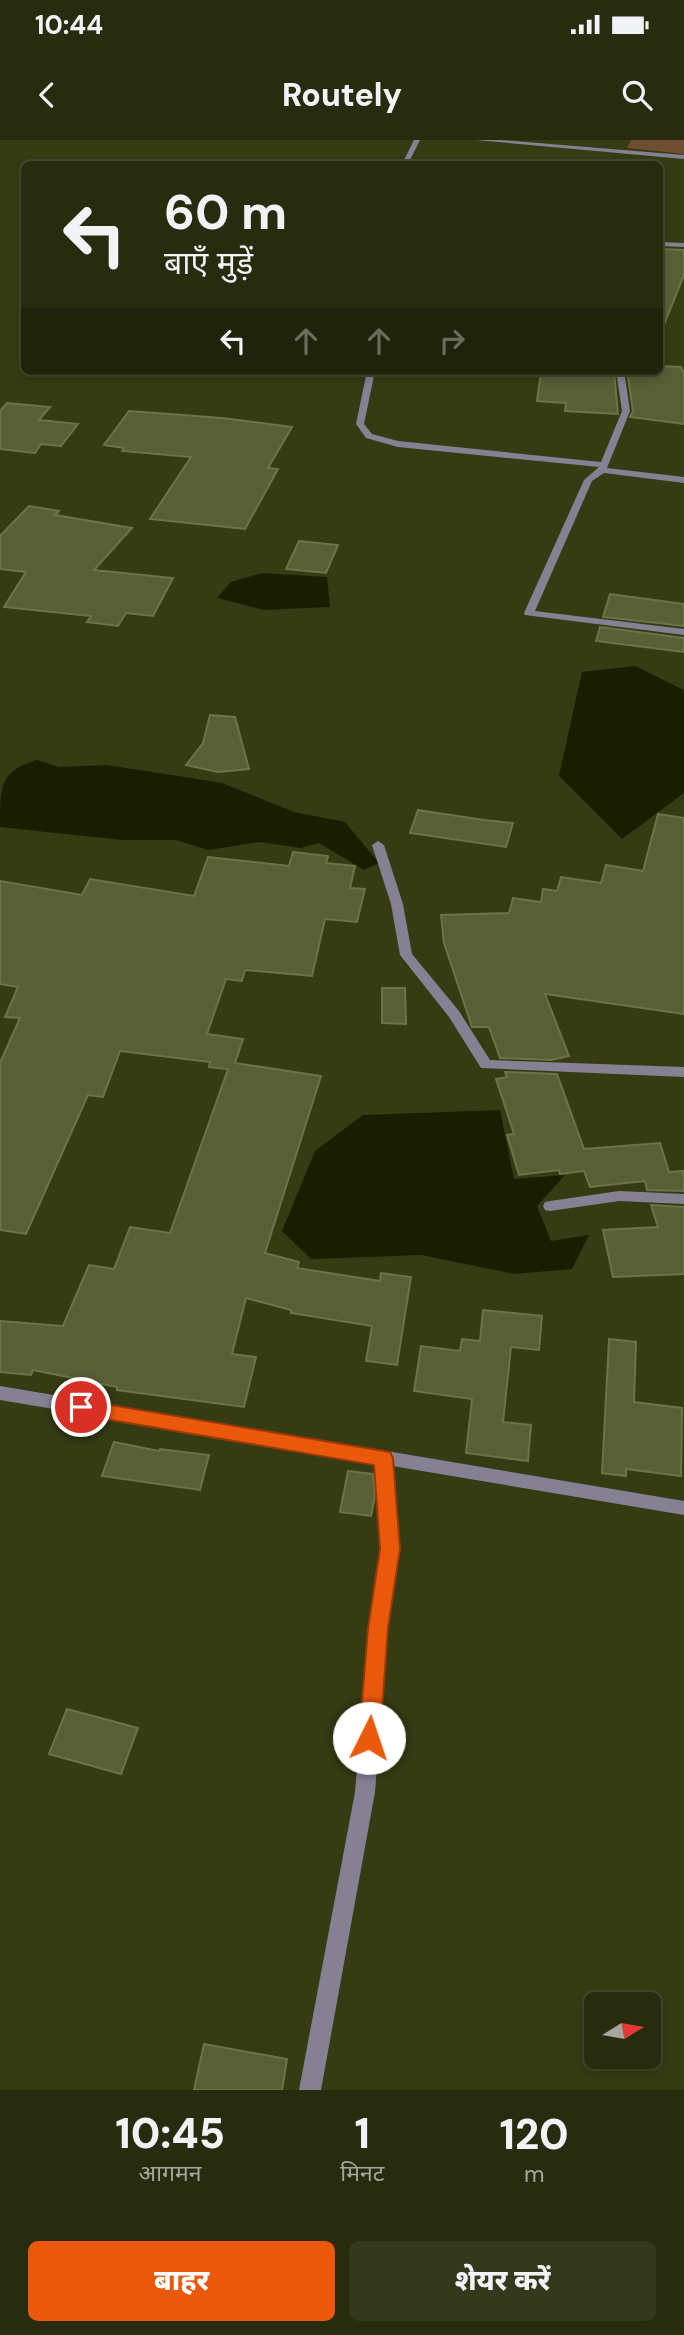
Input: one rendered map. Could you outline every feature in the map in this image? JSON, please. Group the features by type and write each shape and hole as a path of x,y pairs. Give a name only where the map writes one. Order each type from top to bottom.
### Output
{"street":[{"path":"406,161 417,140"},
{"path":"479,140 684,157"},
{"path":"663,244 684,245"},
{"path":"370,375 360,424 369,436 398,444 604,467 684,480"},
{"path":"621,375 626,411 604,467 588,480 529,613 684,632"},
{"path":"378,845 397,904 406,955 454,1014 486,1065 684,1072"},
{"path":"550,1206 619,1196 684,1199"},
{"path":"0,1393 684,1508"},
{"path":"310,2090 365,1792 378,1628 390,1549 383,1458"}],"shaded area":[{"path":"631,140 684,140 684,154 627,148"},
{"path":"262,573 327,577 330,607 264,610 217,598 231,582"},
{"path":"635,666 684,690 684,793 622,839 559,776 582,672"},
{"path":"37,760 59,767 107,765 222,783 294,812 345,822 379,863 364,870 319,843 301,848 260,842 208,850 176,840 122,840 0,827 5,782 16,769"},
{"path":"500,1110 514,1179 565,1175 537,1206 551,1241 589,1235 572,1269 514,1274 422,1255 311,1259 282,1231 315,1151 363,1115"}],"building":[{"path":"663,249 684,250 684,275 663,327"},
{"path":"663,366 681,367 684,373 684,424 630,417 633,411 628,375 663,375"},
{"path":"540,375 614,375 618,414 565,411 566,403 537,401"},
{"path":"7,403 50,407 39,420 78,424 61,446 41,444 35,453 0,449 0,411"},
{"path":"129,411 222,418 292,427 268,468 278,469 245,529 150,519 191,457 122,451 124,448 104,445"},
{"path":"29,506 59,511 55,515 132,528 94,570 173,578 153,616 126,613 118,626 87,622 91,616 4,607 26,572 0,569 0,536"},
{"path":"299,541 338,545 326,573 286,569"},
{"path":"610,594 684,604 684,626 603,617"},
{"path":"600,627 684,638 684,652 596,641"},
{"path":"210,715 235,717 249,769 218,772 186,765 203,743"},
{"path":"418,810 513,823 506,847 410,833"},
{"path":"658,814 684,818 684,1014 545,994 569,1056 551,1060 500,1058 489,1027 472,1027 444,943 441,915 509,913 513,898 541,902 543,889 557,891 561,877 601,883 606,865 643,871"},
{"path":"293,852 328,856 326,863 355,866 350,888 365,889 357,922 325,919 312,976 245,970 242,981 226,979 207,1034 243,1039 235,1063 321,1076 265,1253 299,1262 297,1268 380,1281 381,1273 411,1277 397,1365 366,1361 372,1326 291,1313 291,1310 246,1298 232,1354 256,1357 244,1407 117,1390 117,1387 33,1370 31,1375 0,1372 0,1321 63,1326 89,1265 114,1269 130,1227 170,1233 228,1069 209,1067 210,1062 120,1051 103,1097 88,1095 26,1234 0,1230 0,1063 20,1018 5,1017 18,987 0,984 0,881 82,895 90,879 194,896 208,857 289,866"},
{"path":"382,988 405,988 406,1024 382,1023"},
{"path":"505,1072 557,1074 584,1149 660,1143 669,1172 684,1171 684,1191 647,1190 645,1181 590,1187 584,1171 560,1174 559,1170 519,1175 507,1135 514,1134 496,1079 507,1077"},
{"path":"651,1205 684,1207 684,1274 613,1277 603,1230 658,1227"},
{"path":"483,1310 542,1316 539,1350 511,1347 503,1422 531,1425 528,1461 466,1453 472,1399 414,1391 421,1346 460,1351 462,1339 480,1341"},
{"path":"609,1339 636,1342 634,1402 682,1408 681,1476 626,1469 626,1476 602,1473"},
{"path":"114,1442 159,1451 209,1455 200,1490 102,1476"},
{"path":"348,1471 373,1474 375,1496 371,1516 340,1512"},
{"path":"67,1709 138,1728 121,1774 49,1754"},
{"path":"204,2044 287,2059 282,2090 194,2090"}],"route":[{"path":"81,1407 383,1458 390,1549 378,1628 369,1738"}]}
